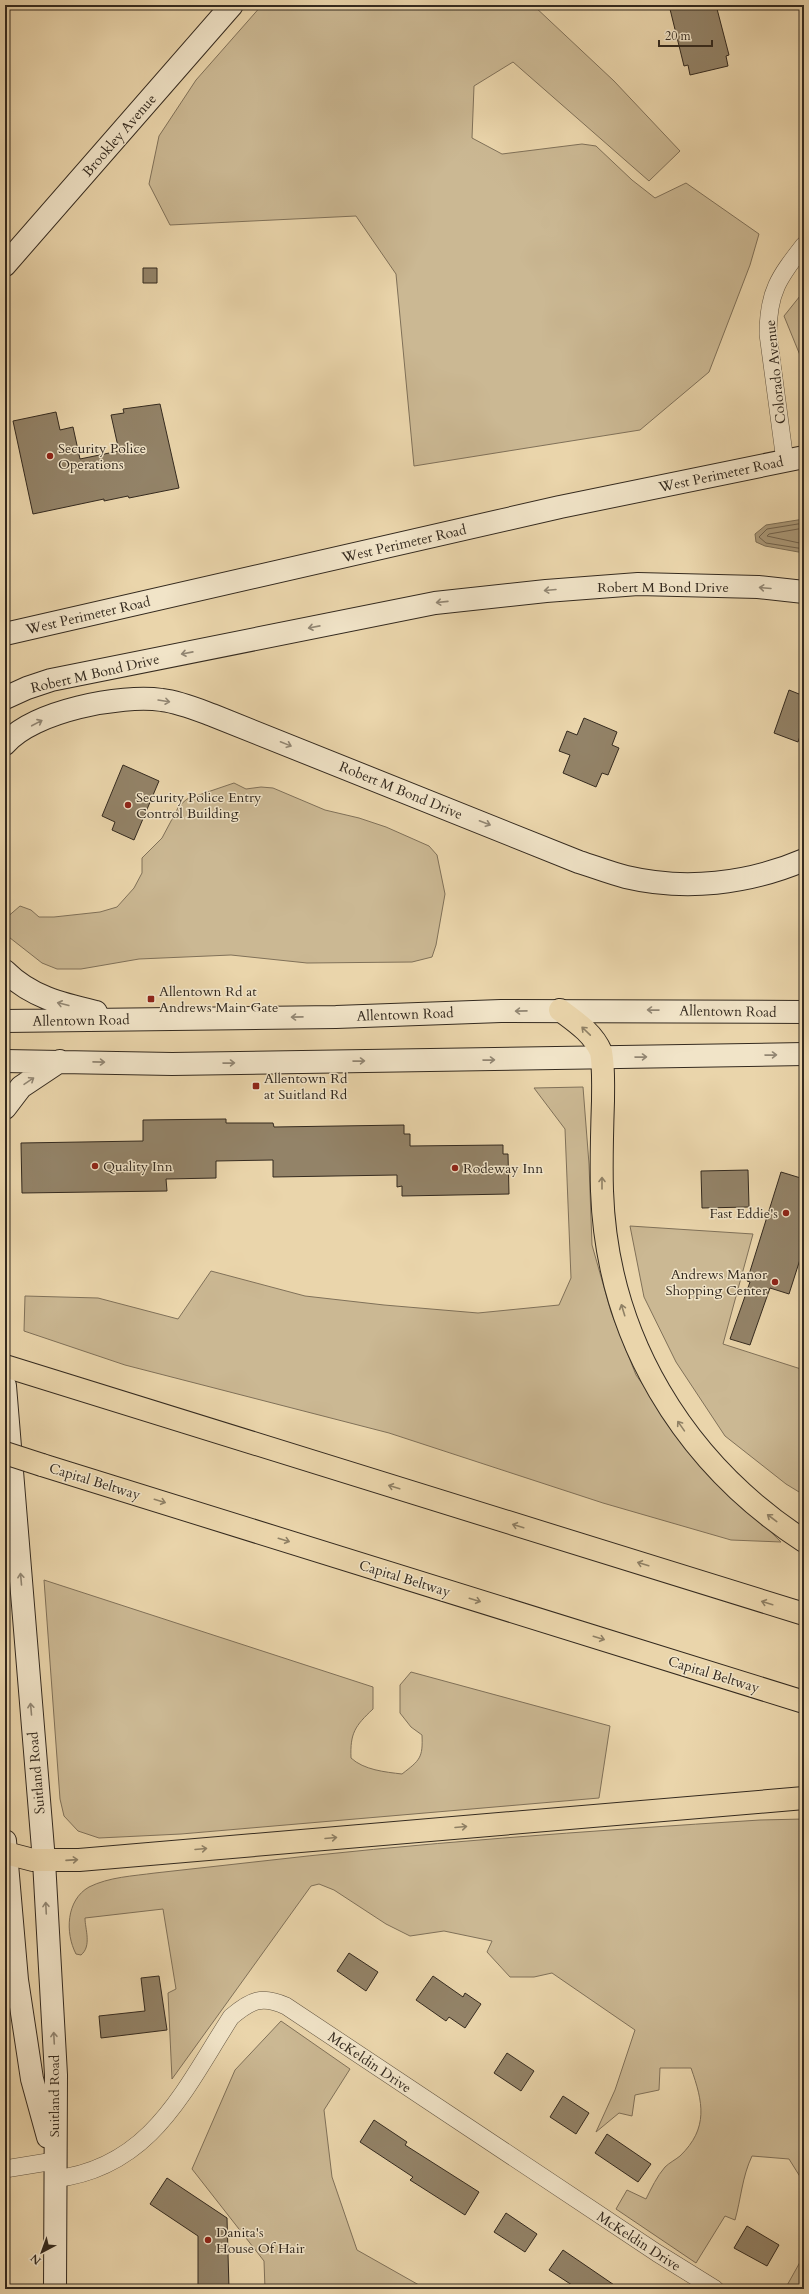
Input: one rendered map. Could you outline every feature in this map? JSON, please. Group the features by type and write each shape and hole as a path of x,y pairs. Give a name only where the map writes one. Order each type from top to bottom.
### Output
{"highway":[{"path":"560,1010 595,1040 602,1058 604,1216 619,1296 639,1351 680,1425 711,1464 747,1498 804,1541"},
{"path":"5,1366 804,1614"},
{"name":"Capital Beltway","path":"5,1454 804,1702"},
{"path":"5,1847 44,1861 79,1860 804,1798"}],"main road":[{"name":"Brookley Avenue","path":"5,265 232,5"},
{"name":"West Perimeter Road","path":"5,634 560,507 795,459"},
{"name":"Robert M Bond Drive","path":"5,698 27,688 51,680 435,603 546,591 638,584 758,587 804,592"},
{"name":"Robert M Bond Drive","path":"5,744 24,730 66,711 132,699 162,700 212,715 579,862 625,877 687,885 717,883 769,873 804,860"},
{"path":"5,971 28,990 48,1000 129,1020"},
{"name":"Allentown Road","path":"5,1021 129,1020 560,1010 804,1012"},
{"path":"5,1061 172,1064 804,1054"},
{"path":"5,1108 21,1087 60,1061"},
{"name":"Suitland Road","path":"5,1386 44,1861 56,2075 54,2170 55,2289"},
{"name":"Suitland Road","path":"5,1847 11,1978 32,2079 54,2170"}],"street":[{"name":"Colorado Avenue","path":"795,459 768,334 768,315 771,296 784,271 804,245"},
{"name":"McKeldin Drive","path":"5,2169 54,2170 76,2176 108,2165 128,2154 167,2116 231,2017 245,2005 258,2000 273,2000 286,2006 656,2254 714,2289"}],"shaded area":[{"path":"262,5 533,5 614,81 680,151 649,181 513,62 474,86 472,138 502,154 582,144 596,146 632,180 655,198 686,183 759,234 750,265 709,372 640,430 414,466 396,274 356,216 170,225 149,184 159,136 196,80"},
{"path":"804,291 804,365 784,316"},
{"path":"234,783 246,789 261,787 273,788 325,810 359,818 386,827 429,846 437,855 445,894 436,945 432,957 412,962 307,963 231,955 139,959 81,969 57,969 42,963 5,934 5,919 20,906 31,910 39,917 54,917 100,912 117,907 134,888 142,873 142,858 162,838 179,806 187,799"},
{"path":"583,1087 589,1164 592,1245 611,1312 636,1375 696,1458 781,1542 731,1540 603,1503 389,1433 125,1365 24,1331 25,1296 98,1298 178,1319 211,1271 305,1296 384,1305 478,1313 559,1305 571,1278 565,1129 534,1088"},
{"path":"630,1226 753,1234 723,1344 804,1370 804,1495 786,1484 725,1436 676,1362 644,1297"},
{"path":"44,1580 373,1687 373,1709 355,1730 351,1742 351,1758 368,1768 375,1770 402,1774 417,1762 421,1754 422,1735 411,1727 400,1713 400,1685 411,1672 610,1726 599,1798 181,1834 99,1838 78,1831 64,1816 60,1799"},
{"path":"804,1819 804,2183 789,2159 752,2156 744,2180 735,2220 725,2216 696,2263 616,2209 627,2190 646,2199 662,2171 680,2156 696,2135 701,2114 698,2092 691,2068 660,2068 659,2090 635,2095 632,2116 619,2113 596,2132 615,2090 635,2030 552,1973 534,1977 510,1977 487,1952 492,1941 444,1931 410,1936 386,1924 334,1890 319,1884 311,1886 172,2079 168,1993 176,1989 163,1909 85,1918 87,1942 81,1955 76,1954 72,1946 70,1936 69,1927 72,1908 81,1893 89,1887 121,1877 309,1856 567,1833 760,1820"},
{"path":"281,2021 350,2069 324,2110 332,2177 357,2250 426,2289 265,2289 264,2261 192,2169 235,2070"},
{"path":"804,2255 804,2289 785,2289"}],"water":[{"path":"804,519 804,553 765,546 756,542 755,534 766,525"}],"building":[{"path":"669,5 716,5 729,55 726,56 728,66 690,75 688,65 684,66"},
{"path":"143,268 157,268 157,283 143,283"},
{"name":"Security Police Operations","path":"160,404 179,488 129,498 128,496 104,501 104,499 33,514 13,421 56,412 60,430 73,427 80,459 119,451 111,415 124,413 123,409"},
{"path":"789,690 804,696 804,724 798,742 774,733"},
{"path":"584,718 617,732 612,745 619,748 608,775 602,773 596,787 563,773 570,755 559,751 567,731 577,735"},
{"name":"Security Police Entry Control Building","path":"123,765 159,781 134,840 112,830 115,822 102,816"},
{"path":"226,1119 226,1123 273,1123 274,1127 404,1125 404,1134 410,1134 410,1146 503,1145 503,1154 508,1154 509,1194 402,1196 402,1186 397,1187 397,1175 273,1177 273,1160 216,1161 216,1178 166,1179 167,1191 22,1193 21,1143 143,1141 143,1120"},
{"path":"748,1170 749,1207 702,1208 701,1171"},
{"name":"Fast Eddie's","path":"781,1172 804,1179 804,1247 789,1294 770,1288 750,1345 730,1339 750,1282 747,1281"},
{"path":"349,1953 378,1972 366,1991 337,1971"},
{"path":"159,1976 167,2030 101,2038 99,2016 145,2011 141,1978"},
{"path":"433,1976 463,1997 465,1993 481,2004 465,2028 449,2017 446,2021 416,2000"},
{"path":"507,2053 534,2071 521,2091 494,2073"},
{"path":"563,2096 589,2113 576,2134 550,2117"},
{"path":"374,2120 407,2142 405,2145 479,2192 465,2215 410,2180 413,2177 360,2142"},
{"path":"607,2134 651,2164 638,2182 595,2153"},
{"path":"167,2178 227,2218 229,2289 198,2289 198,2236 150,2204"},
{"path":"506,2213 537,2234 525,2252 494,2232"},
{"path":"747,2226 779,2245 767,2266 734,2248"},
{"path":"563,2250 620,2289 578,2289 549,2270"}],"place":[{"name":"Security Police Operations","path":"50,456"},
{"name":"Security Police Entry Control Building","path":"128,805"},
{"name":"Allentown Rd at Andrews Main Gate","path":"151,999"},
{"name":"Allentown Rd at Suitland Rd","path":"256,1086"},
{"name":"Quality Inn","path":"95,1166"},
{"name":"Rodeway Inn","path":"455,1168"},
{"name":"Fast Eddie's","path":"786,1213"},
{"name":"Andrews Manor Shopping Center","path":"775,1282"},
{"name":"Danita's House Of Hair","path":"208,2240"}]}
